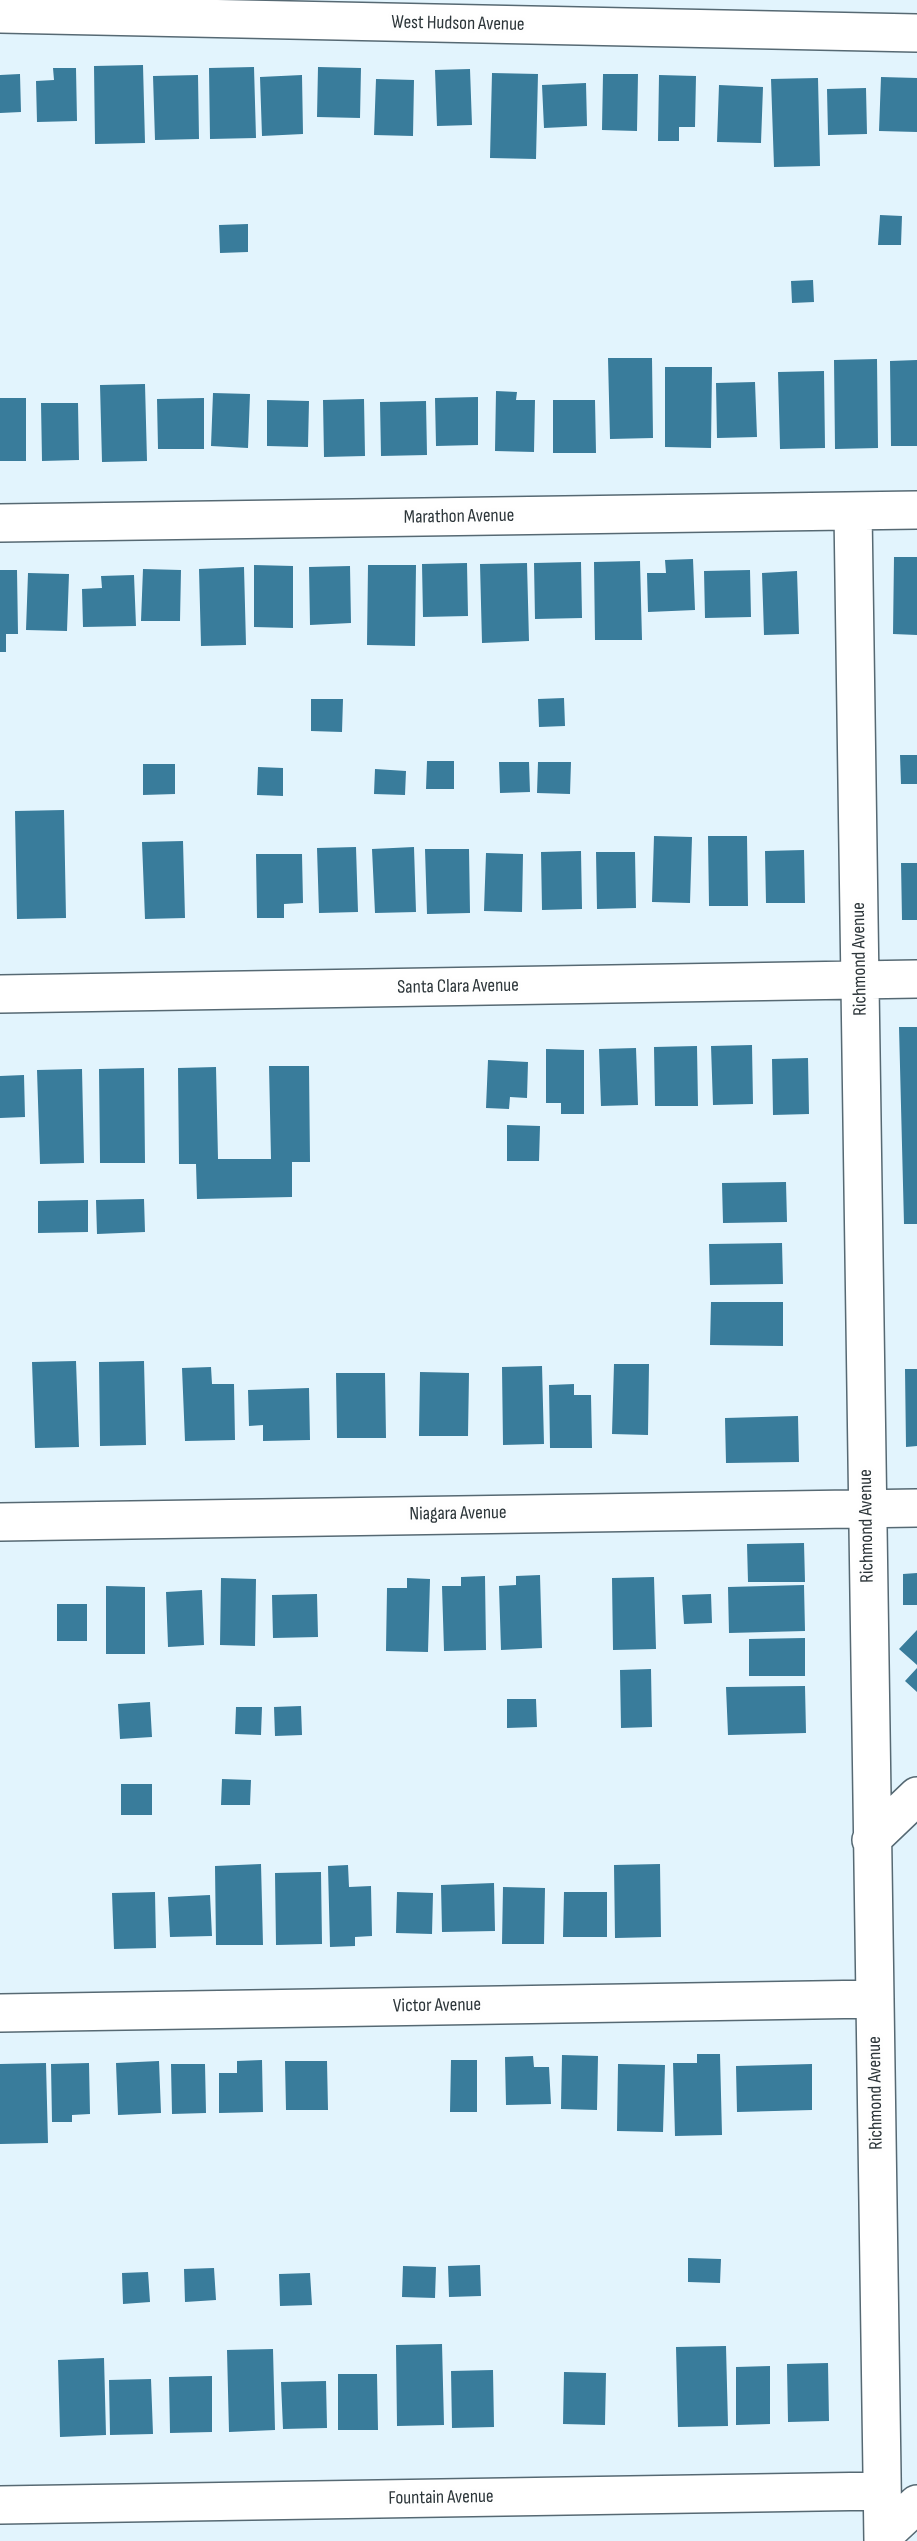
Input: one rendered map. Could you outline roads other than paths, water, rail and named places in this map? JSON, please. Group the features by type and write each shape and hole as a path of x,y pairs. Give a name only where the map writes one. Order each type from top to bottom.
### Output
{"street":[{"name":"West Hudson Avenue","path":"0,14 917,33"},
{"name":"Marathon Avenue","path":"0,523 917,510"},
{"name":"Richmond Avenue","path":"853,511 883,2539"},
{"name":"Santa Clara Avenue","path":"0,994 917,979"},
{"name":"Niagara Avenue","path":"0,1522 917,1508"},
{"path":"871,1840 917,1796"},
{"name":"Victor Avenue","path":"0,2013 875,1999"},
{"name":"Fountain Avenue","path":"0,2505 882,2491"},
{"path":"883,2539 917,2504"}]}
